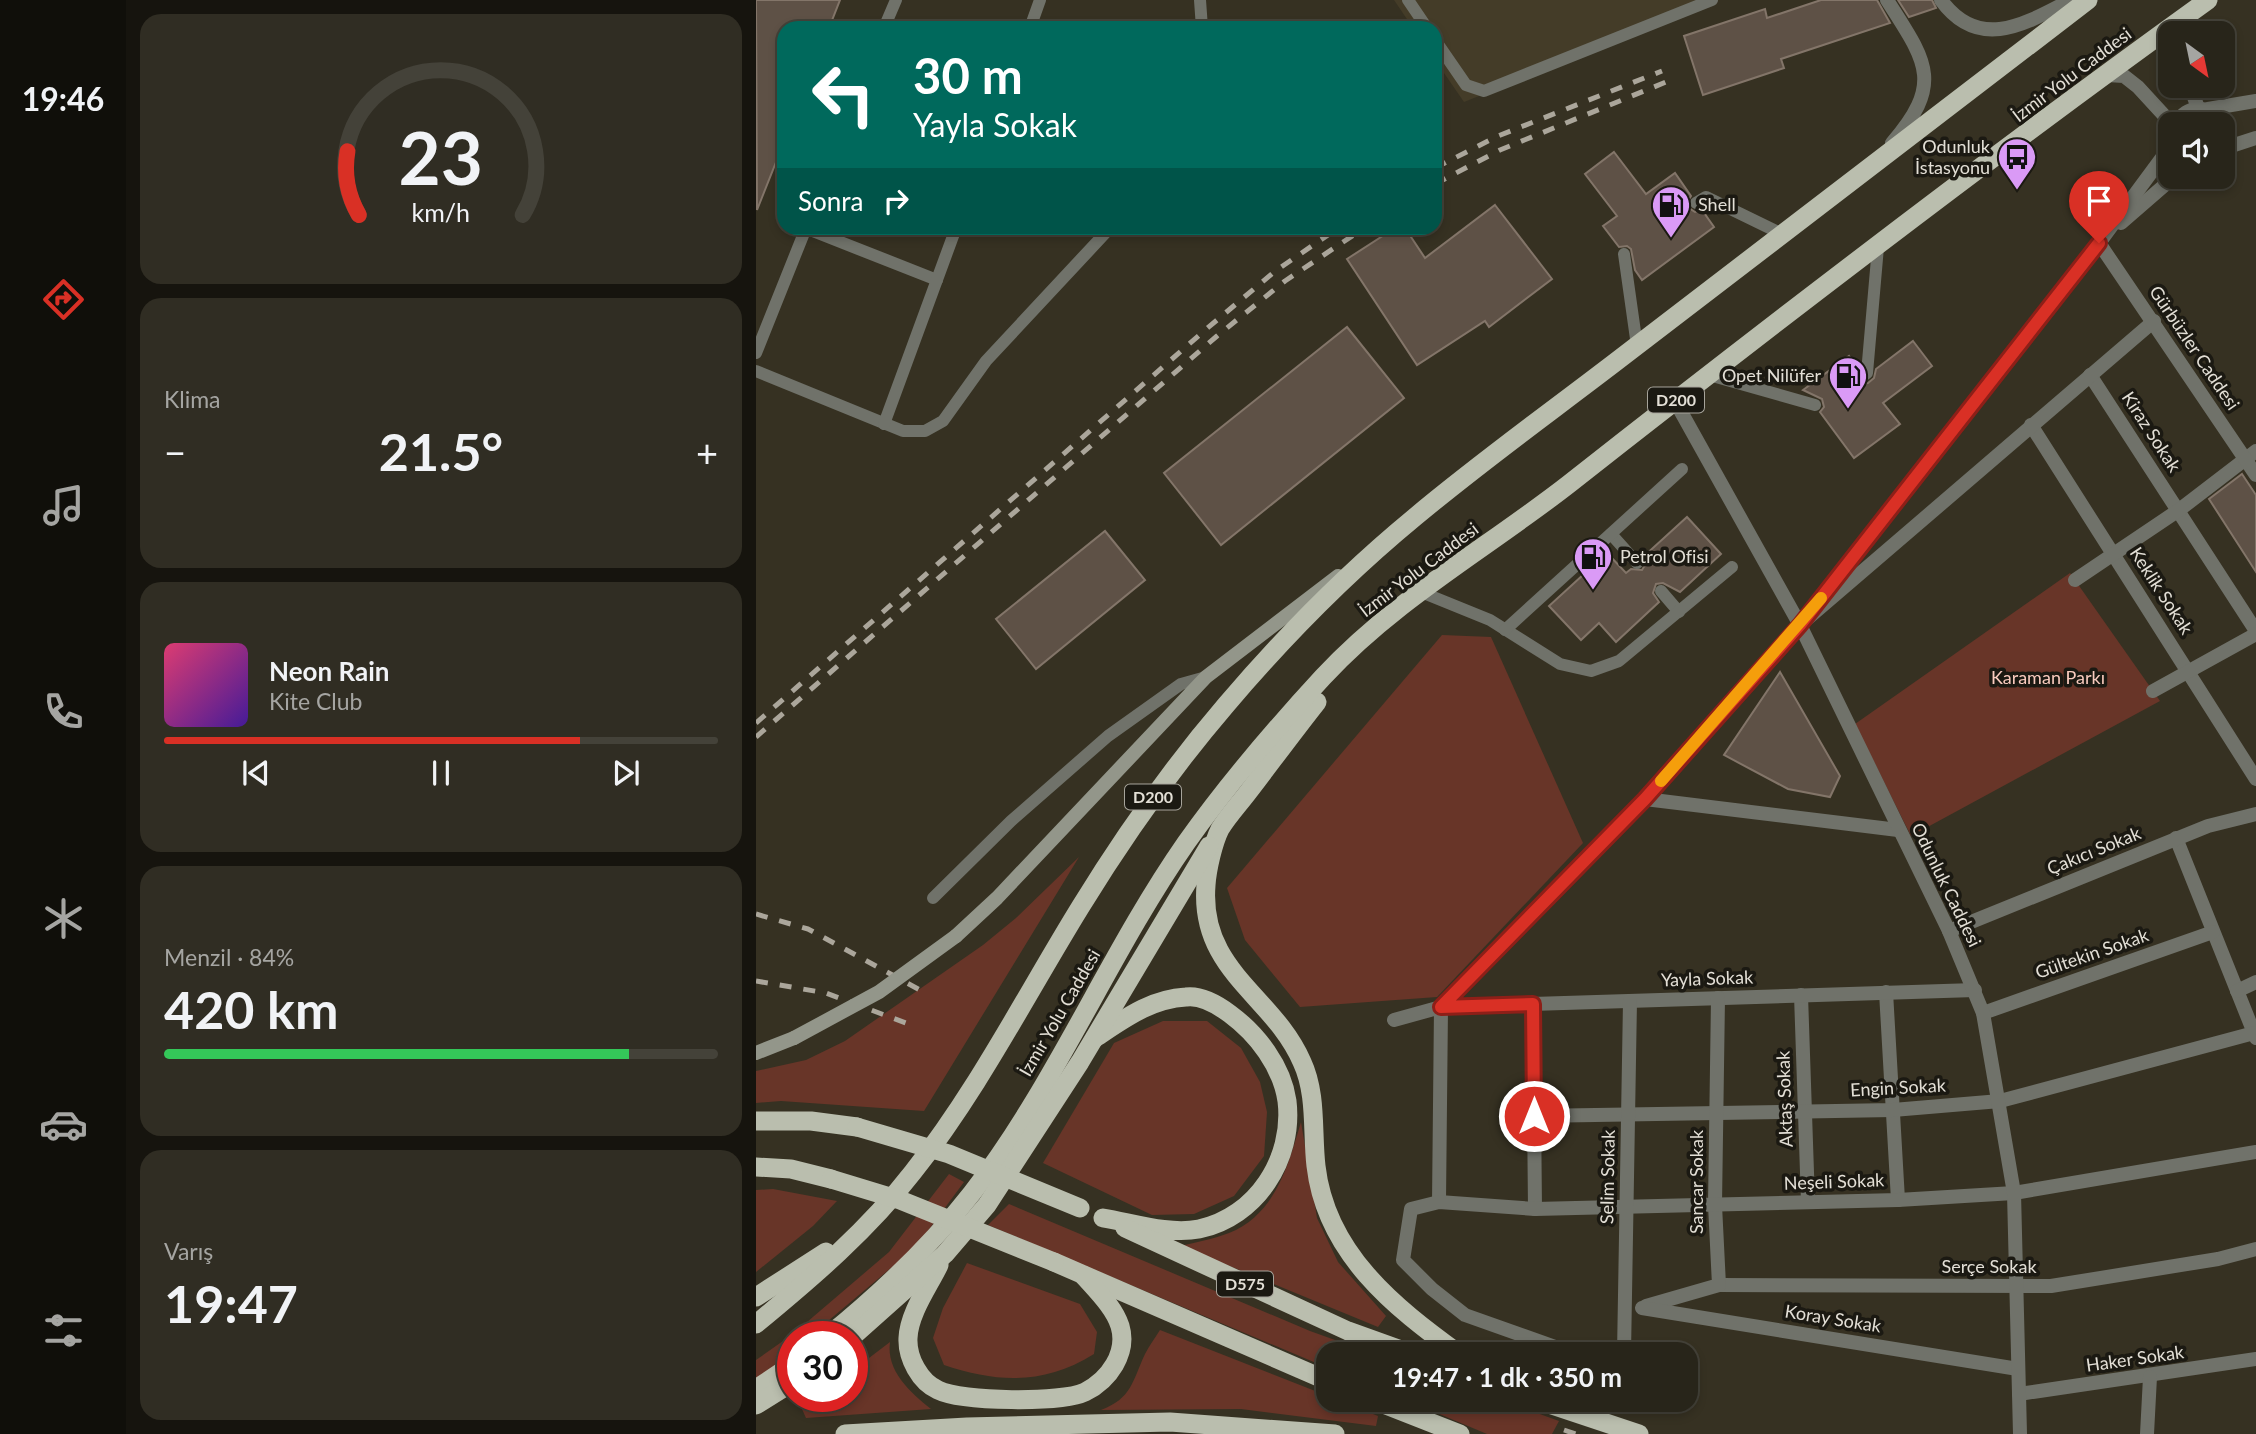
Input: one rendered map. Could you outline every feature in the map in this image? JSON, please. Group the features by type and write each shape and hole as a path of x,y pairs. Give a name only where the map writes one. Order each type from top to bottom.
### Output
{"highway":[{"name":"İzmir Yolu Caddesi","path":"756,1324 871,1222 941,1135 1084,901 1153,797 1226,705 1300,626 1414,518 1780,233 1869,169 2088,0"},
{"name":"İzmir Yolu Caddesi","path":"2183,21 2208,0"},
{"name":"İzmir Yolu Caddesi","path":"845,1321 915,1259 973,1192 1024,1117 1186,843 1273,733 1327,672 1421,592 1547,501 1878,247 2158,40"},
{"path":"868,1323 945,1254 987,1205 1094,1038 1166,914 1220,830 1365,638"},
{"path":"1220,830 1206,883 1205,907 1211,931 1219,955 1231,973 1290,1040 1303,1063 1313,1108 1316,1171 1332,1222 1345,1247 1384,1296 1407,1317 1442,1342"},
{"path":"1094,1038 1151,1003 1187,996 1206,1000 1243,1023 1257,1038 1279,1074 1287,1098 1288,1118 1279,1159 1269,1179 1256,1198 1238,1213 1197,1229 1173,1229 1103,1219"},
{"name":"D575","path":"756,1121 811,1121 857,1127 949,1154 1080,1208 1348,1331 1379,1342"},
{"path":"756,1167 791,1169 900,1200 1054,1262 1316,1376"},
{"path":"756,1297 871,1222"},
{"path":"945,1254 912,1319 908,1338 911,1356 926,1382 954,1395 1019,1400 1084,1392 1098,1382 1119,1357 1120,1327 1113,1311 1083,1275"},
{"path":"756,1390 777,1375"},
{"path":"756,1405 777,1392"},
{"path":"1404,1412 1460,1434"},
{"path":"1573,1412 1639,1434"},
{"path":"845,1434 1170,1422 1335,1434"}],"main road":[{"path":"756,1053 794,1038 879,992 956,936 997,898 1206,677 1414,518"}],"street":[{"path":"1869,169 1910,122 1922,98 1925,69 1919,51 1887,0"},
{"path":"1941,0 1953,16 1968,25 2005,30 2027,23 2071,0"},
{"path":"2107,75 2124,76 2162,112"},
{"path":"2197,98 2203,109 2211,112"},
{"path":"2187,112 2256,101"},
{"path":"2235,145 2256,138"},
{"path":"1439,1202 1441,1007 1645,799 1800,625 2099,243 2158,163"},
{"path":"2099,243 2160,189"},
{"name":"Gürbüzler Caddesi","path":"2099,243 2251,455 2256,475"},
{"path":"1800,625 2154,321"},
{"name":"Kiraz Sokak","path":"2090,375 2256,632"},
{"name":"Odunluk Caddesi","path":"1675,401 1800,625 1949,931 1983,1013 2014,1193 2020,1434"},
{"name":"Keklik Sokak","path":"2031,425 2190,670 2256,779"},
{"path":"2075,580 2179,510 2251,455"},
{"path":"2153,691 2256,632"},
{"path":"1645,799 1898,830"},
{"name":"Çakıcı Sokak","path":"1949,931 2176,838 2208,826 2256,814"},
{"path":"2176,838 2255,1035"},
{"name":"Gültekin Sokak","path":"1983,1013 2213,932"},
{"path":"2237,991 2256,982"},
{"name":"Yayla Sokak","path":"1394,1020 1441,1007 1975,990"},
{"path":"1886,992 1898,1200"},
{"name":"Aktaş Sokak","path":"1801,995 1808,1202"},
{"name":"Sancar Sokak","path":"1718,998 1715,1205 1719,1285"},
{"name":"Selim Sokak","path":"1624,1342 1630,1001"},
{"path":"1533,1004 1535,1209"},
{"name":"Engin Sokak","path":"1534,1116 1894,1110 2000,1101 2255,1035"},
{"name":"Neşeli Sokak","path":"1541,1342 1465,1315 1432,1289 1403,1260 1411,1209 1439,1202 1535,1209 1898,1200 2014,1193 2256,1152"},
{"name":"Serçe Sokak","path":"1719,1285 2017,1286 2093,1281 2256,1250"},
{"name":"Koray Sokak","path":"1719,1285 1642,1308 2018,1369"},
{"name":"Haker Sokak","path":"2019,1394 2150,1377 2256,1359"},
{"path":"2147,1434 2150,1377"}],"lane":[{"path":"887,21 896,0"},
{"path":"1032,21 1040,0"},
{"path":"1200,0 1202,21"},
{"path":"1408,0 1422,21"},
{"path":"1442,50 1466,85 1484,91 1712,0"},
{"path":"1696,203 1706,197 1780,233"},
{"path":"756,354 803,235"},
{"path":"824,235 937,280"},
{"path":"884,424 953,235"},
{"path":"756,371 884,424 914,433 925,431 943,421 986,361 1103,235"},
{"path":"1863,376 1867,373 1878,247"},
{"path":"1624,254 1637,346"},
{"path":"1709,375 1815,405"},
{"path":"1505,630 1682,469"},
{"path":"1611,534 1637,563"},
{"path":"1421,592 1505,630 1560,664 1591,671 1619,661 1732,567"},
{"path":"1661,591 1679,612"},
{"path":"933,898 1011,821 1108,736 1181,684 1206,677"}],"shaded area":[{"path":"1394,0 1719,0 1464,102 1442,70 1442,21 1408,21"}],"green space":[{"name":"Karaman Parkı","path":"2070,573 2160,701 1911,836 1855,724"},
{"path":"1442,635 1491,637 1583,843 1437,997 1300,1007 1245,940 1227,888"},
{"path":"1079,857 924,1111 781,1101 756,1103 756,1071 806,1060 845,1041 983,945 1016,918"},
{"path":"1163,1021 1207,1021 1241,1048 1260,1082 1267,1112 1264,1156 1234,1196 1194,1214 1152,1215 1043,1163 1114,1043"},
{"path":"1301,1122 1317,1218 1338,1262 1386,1316 1378,1327 1181,1246 1229,1233 1258,1214 1278,1186"},
{"path":"949,1174 964,1182 916,1247 828,1321 808,1321 889,1252"},
{"path":"773,1189 837,1201 813,1226 756,1272 756,1190"},
{"path":"1009,1204 1341,1342 1316,1342 1316,1363 988,1225"},
{"path":"967,1263 1080,1304 1097,1332 1094,1354 1057,1371 1020,1378 983,1375 944,1365 933,1338 943,1308"},
{"path":"1160,1330 1316,1391 1316,1412 1368,1412 1378,1416 1376,1426 1241,1409 1101,1410 1119,1400 1130,1388"},
{"path":"890,1342 892,1362 901,1380 931,1409 806,1418 803,1412 868,1412 868,1359"},
{"path":"777,1345 777,1364 756,1381 756,1360"},
{"path":"1435,1412 1534,1412 1559,1421 1552,1434 1487,1434"}],"building":[{"path":"756,0 840,0 832,21 777,21 777,160 757,210"},
{"path":"1821,0 1877,0 1890,23 1781,59 1784,68 1703,95 1684,36 1765,9 1767,18"},
{"path":"1898,0 1932,0 1936,8 1909,17"},
{"path":"1614,152 1646,194 1675,173 1691,196 1687,202 1689,208 1695,212 1702,210 1714,227 1642,280 1635,270 1631,249 1627,246 1619,247 1603,226 1617,216 1585,174"},
{"path":"1495,205 1552,279 1489,327 1485,321 1417,365 1347,259 1384,235 1410,235 1425,258"},
{"path":"1347,327 1404,398 1221,545 1164,473"},
{"path":"1913,341 1932,366 1883,403 1900,424 1854,458 1820,412 1824,407 1822,399 1803,390 1849,356 1858,369 1856,381 1860,384 1868,383 1874,378 1876,369"},
{"path":"2242,474 2256,495 2256,572 2209,499"},
{"path":"1687,517 1721,554 1680,592 1663,583 1656,584 1653,593 1659,602 1616,642 1599,623 1581,640 1549,606 1607,553 1626,573 1631,569 1642,570 1645,565 1643,557"},
{"path":"1105,531 1145,580 1036,669 996,619"},
{"path":"1780,672 1840,776 1830,797 1788,789 1724,755"}],"railway":[{"path":"1442,164 1498,136 1662,71"},
{"path":"1442,180 1500,150 1666,82"},
{"path":"756,723 1204,331 1274,272 1328,235"},
{"path":"756,737 1217,336 1285,281 1354,235"},
{"path":"756,914 808,929 929,995"},
{"path":"756,981 826,993 911,1025"},
{"path":"1564,1430 1576,1434"}],"slow traffic":[{"path":"1661,781 1821,598"}],"place":[{"name":"Odunluk İstasyonu","path":"2017,191"},
{"name":"Shell","path":"1671,239"},
{"name":"Opet Nilüfer","path":"1848,410"},
{"name":"Petrol Ofisi","path":"1593,591"}],"route":[{"path":"1534,1116 1533,1004 1441,1007 1645,799 1800,625 2099,243"}]}
